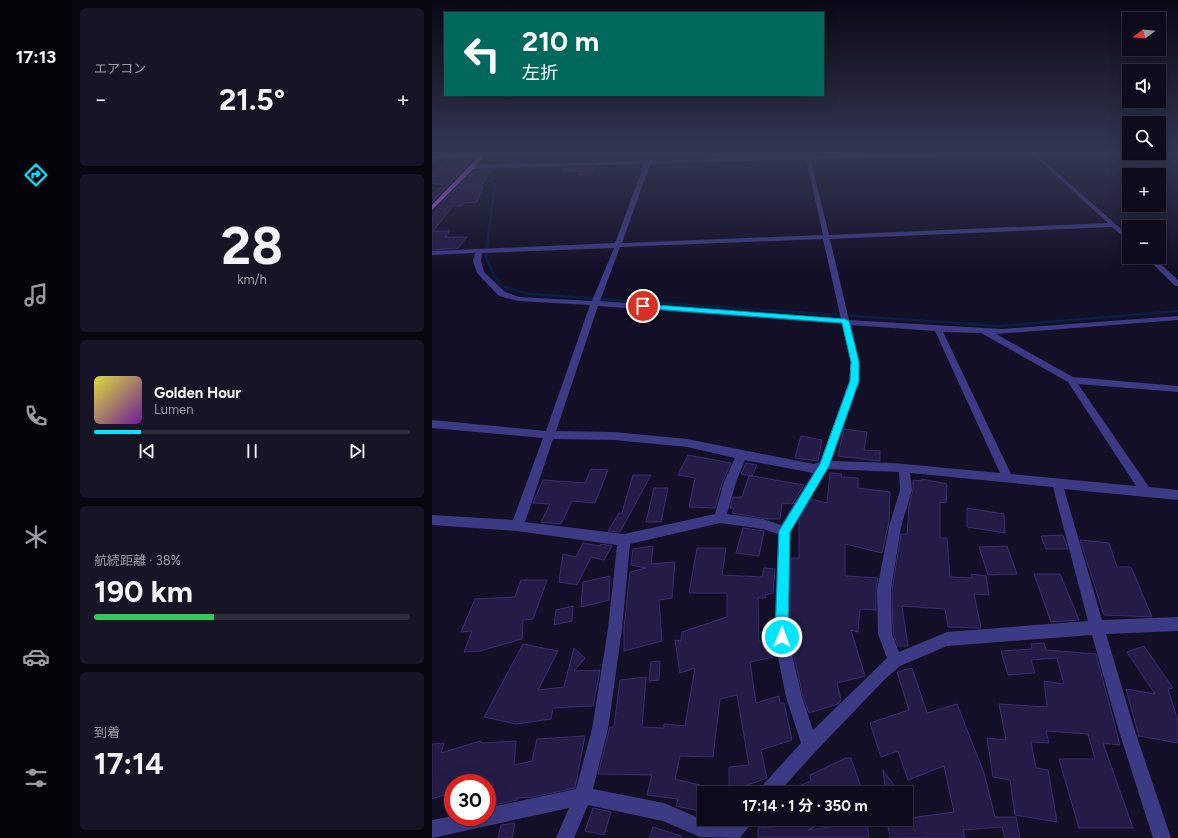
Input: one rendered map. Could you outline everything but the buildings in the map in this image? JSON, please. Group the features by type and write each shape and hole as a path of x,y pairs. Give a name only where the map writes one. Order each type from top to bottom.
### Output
{"main road":[{"path":"432,208 448,192"}],"street":[{"path":"517,526 550,435 595,302 603,286 637,192"},
{"path":"810,745 794,697 782,637 784,531 824,466 854,381 855,362 816,192"},
{"path":"1078,192 1122,232"},
{"path":"432,253 1114,225"},
{"path":"479,250 477,261 481,273 502,294 518,299 595,302 938,329 1002,332 1178,318"},
{"path":"1157,264 1178,284"},
{"path":"938,329 1008,479"},
{"path":"982,330 1071,380 1178,389"},
{"path":"1071,380 1144,491"},
{"path":"432,424 550,435 614,436 687,443 814,469 824,466 904,468 1178,495"},
{"path":"720,518 730,482 742,455"},
{"path":"895,661 885,634 884,590 895,527 906,490 904,468"},
{"path":"1057,483 1073,535 1133,754 1162,838"},
{"path":"432,520 517,526 624,540 720,518 763,524 784,531"},
{"path":"565,838 583,796 600,729 615,629 624,540"},
{"path":"773,786 810,745 880,674 895,661 947,640 1129,625 1178,624"},
{"path":"432,829 583,796 664,812 700,828 732,835 739,826"}],"waterway":[{"path":"489,230 494,192"},
{"path":"489,229 486,256 494,276 504,287 530,294 1000,326 1178,311"}],"route":[{"path":"643,306 845,321 855,362 854,381 824,466 784,531 782,637"}]}
